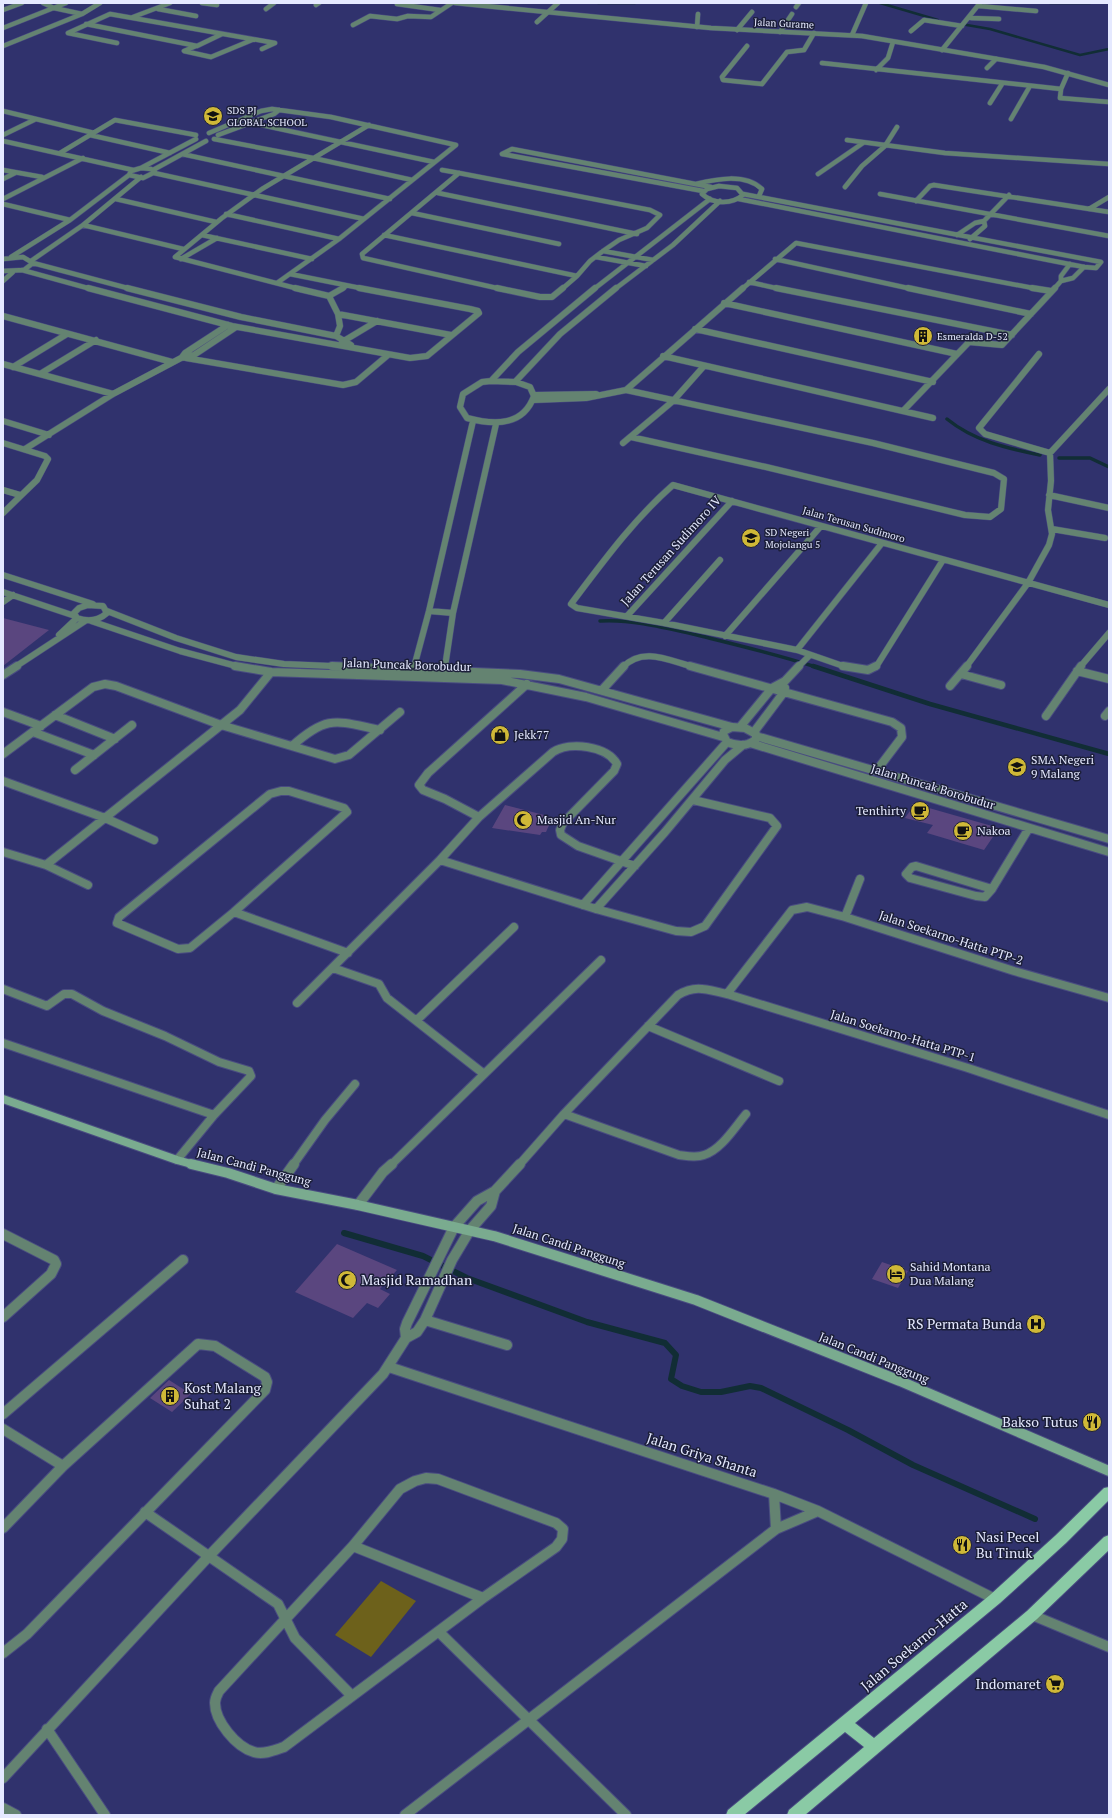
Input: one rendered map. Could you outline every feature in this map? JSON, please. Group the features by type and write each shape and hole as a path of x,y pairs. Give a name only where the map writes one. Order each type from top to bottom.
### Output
{"main road":[{"name":"Jalan Candi Panggung","path":"3,1099 177,1160 228,1173 276,1188 358,1204 494,1236 696,1300 900,1381 1109,1471"},
{"name":"Jalan Soekarno-Hatta","path":"733,1815 995,1598 1061,1539 1109,1492"},
{"path":"794,1815 1032,1615 1109,1541"},
{"path":"845,1722 874,1747"}],"street":[{"path":"3,10 22,3"},
{"path":"43,3 54,8 82,14"},
{"path":"3,28 66,3"},
{"path":"3,46 82,14 100,3"},
{"path":"132,18 170,3"},
{"path":"202,3 217,5"},
{"path":"266,9 274,3"},
{"path":"353,25 370,16 397,19 408,16 428,17 454,3"},
{"name":"Jalan Gurame","path":"454,3 697,27 852,35 996,59 1068,73 1109,86"},
{"path":"537,22 558,3"},
{"path":"796,7 799,3"},
{"path":"852,35 866,3"},
{"path":"397,4 440,10"},
{"path":"942,50 963,25 971,18 980,4 1036,11"},
{"path":"157,8 196,16"},
{"path":"737,30 752,12"},
{"path":"117,42 68,32 108,14 221,35 275,43 262,49"},
{"path":"697,27 698,14"},
{"path":"780,32 792,14"},
{"path":"971,18 999,19"},
{"path":"911,31 924,20 963,25"},
{"path":"86,24 197,46"},
{"path":"230,30 184,51 213,57 252,39"},
{"path":"747,46 722,77 723,80 762,84 786,53 804,50 814,33"},
{"path":"876,70 888,58 893,42"},
{"path":"987,68 996,59"},
{"path":"822,63 1002,84 1061,89"},
{"path":"1068,73 1059,97 1109,102"},
{"path":"990,103 1002,84"},
{"path":"1011,119 1030,86"},
{"path":"3,141 133,170 141,168 170,153 196,137 261,111 272,109 370,125 456,145 339,239 276,283"},
{"path":"3,271 13,272 29,268 32,262 83,225 141,178 154,172 206,140 274,114 279,110"},
{"path":"3,111 170,153"},
{"path":"3,135 36,119"},
{"path":"60,153 112,122 118,120 206,140"},
{"path":"252,123 342,141 434,162"},
{"path":"346,286 329,296 175,257 226,214 280,176 370,125"},
{"path":"845,187 862,166 885,146 897,127"},
{"path":"209,132 216,137 412,180"},
{"path":"847,140 885,146 1025,159 1109,164"},
{"path":"818,174 863,143"},
{"path":"703,191 703,196 720,201 739,199 1084,267 1096,268 1101,262 744,194 740,190 730,187 711,187 514,150 508,150 502,154 703,191 711,187"},
{"path":"182,154 280,176 390,198"},
{"path":"3,199 43,177 83,158"},
{"path":"141,168 251,196 364,219"},
{"path":"3,170 43,177"},
{"path":"11,258 70,220 129,175 133,170"},
{"path":"442,170 459,173 650,210 660,214 647,228 637,234 619,240 603,251 555,296 545,297 362,258 362,254 459,173"},
{"path":"3,179 15,173"},
{"path":"129,175 141,178"},
{"path":"695,184 720,179 748,181 760,187 762,190 759,196"},
{"path":"916,201 931,185 1009,195 1109,212"},
{"path":"438,192 637,234"},
{"path":"739,199 744,194"},
{"path":"880,194 1109,236"},
{"path":"951,240 975,223 984,221 1009,195"},
{"path":"1089,209 1109,197"},
{"path":"116,199 216,222"},
{"path":"491,380 516,381 531,388 535,397 531,408 526,414 511,421 496,424 473,421 463,414 460,407 460,401 464,394 472,388 491,380 524,347 576,302 710,199"},
{"path":"516,381 560,334 630,276 646,266 720,201"},
{"path":"3,204 70,220"},
{"path":"85,209 100,211"},
{"path":"412,213 559,244"},
{"path":"226,214 339,239"},
{"path":"965,243 985,226 984,221"},
{"path":"83,225 183,249"},
{"path":"202,235 312,259"},
{"path":"384,235 578,276"},
{"path":"181,259 217,238"},
{"path":"626,390 636,384 663,356 793,244 801,243 1051,291"},
{"path":"603,251 653,260"},
{"path":"4,259 22,257 32,262 241,317 336,336 352,346"},
{"path":"596,257 646,266"},
{"path":"775,259 1031,314"},
{"path":"1061,281 1061,276 1070,264"},
{"path":"969,342 1002,345 1061,281 1073,278 1084,267"},
{"path":"22,270 236,327 352,346 388,355 410,358 427,356 451,334 475,317 478,311 290,274"},
{"path":"3,281 13,272"},
{"path":"748,282 980,330 1012,335"},
{"path":"329,296 338,314 341,326 341,330 336,336"},
{"path":"155,305 167,298"},
{"path":"724,303 957,354"},
{"path":"338,314 451,334"},
{"path":"3,316 67,334 96,340 172,362"},
{"path":"339,345 344,340 378,321"},
{"path":"266,332 277,324"},
{"path":"181,358 184,353 228,325"},
{"path":"25,450 113,394 172,362 194,355 236,327"},
{"path":"694,329 933,382"},
{"path":"903,411 933,382 980,330"},
{"path":"13,367 67,334"},
{"path":"40,374 96,340"},
{"path":"1039,354 979,428 985,434 1050,453"},
{"path":"181,358 343,385 356,382 388,355"},
{"path":"663,356 933,418"},
{"path":"3,364 113,394"},
{"path":"623,444 673,401 704,366"},
{"path":"950,686 961,674 1028,583 1045,554 1052,533 1048,510 1050,453 1109,389"},
{"path":"535,397 586,398 599,394 626,390 994,472 1004,479 1001,509 990,517 966,515 766,467 631,437"},
{"path":"3,420 49,434"},
{"path":"411,677 429,611 473,421"},
{"path":"444,678 453,613 496,424"},
{"path":"3,443 45,456 48,459 37,480 3,513"},
{"name":"Jalan Terusan Sudimoro","path":"627,616 577,608 571,604 638,521 658,498 673,485 1109,605"},
{"path":"3,490 20,495"},
{"path":"1049,495 1109,508"},
{"name":"Jalan Terusan Sudimoro IV","path":"627,616 732,501"},
{"path":"725,636 822,526"},
{"path":"1052,533 1105,538"},
{"path":"797,650 882,543"},
{"path":"664,623 720,560"},
{"path":"627,616 797,650 808,656 861,671 875,668 913,610 943,560"},
{"path":"3,575 93,604"},
{"path":"3,592 76,617"},
{"path":"3,602 13,595"},
{"path":"76,617 74,613 79,608 93,604"},
{"name":"Jalan Puncak Borobudur","path":"93,604 103,606 107,611 176,638 236,657 284,664 520,674 559,679 732,727 740,727 755,734 1109,839"},
{"path":"3,675 56,639 88,621 104,616 107,611"},
{"path":"429,611 453,613"},
{"path":"56,639 76,617"},
{"name":"Jalan Puncak Borobudur","path":"76,617 224,665 271,672 502,680 581,695 1109,852"},
{"path":"1046,716 1077,671 1099,643 1109,633"},
{"path":"165,646 176,638"},
{"path":"602,690 630,660 635,656 645,655 654,656 772,688 892,722 901,728 902,737 877,770"},
{"path":"740,727 772,688 786,681 808,656"},
{"path":"3,666 12,669"},
{"path":"1077,671 1109,679"},
{"path":"46,865 240,710 271,672"},
{"path":"961,674 1001,685"},
{"path":"596,909 693,800 725,760 746,744 754,742 755,734 784,692 786,681"},
{"path":"3,754 93,687 108,684 221,724 325,757 342,758 380,730 400,712"},
{"path":"479,816 445,798 422,790 419,785 428,773 527,684"},
{"path":"3,712 41,726"},
{"path":"55,715 115,739"},
{"path":"292,746 314,728 322,724 337,723 380,730"},
{"path":"75,770 132,725"},
{"path":"583,905 652,828 725,739 724,731 732,727"},
{"path":"33,732 94,755"},
{"path":"297,1003 334,968 440,860 479,816 559,748 564,746 574,746 604,753 614,757 616,764 614,771 568,818 560,830 561,835 578,846 635,866"},
{"path":"3,781 105,818 154,840"},
{"path":"281,791 289,791 347,809 345,815 234,912 196,944 184,949 178,949 117,923 119,917 270,794 281,791"},
{"path":"942,802 951,792"},
{"path":"440,860 596,909 676,931 691,932 705,926 777,826 770,818 693,800"},
{"path":"652,828 665,832"},
{"path":"992,889 916,866 906,874 910,878 980,897 985,897 992,889 1029,828"},
{"path":"3,852 46,865 88,885"},
{"path":"845,917 860,879"},
{"name":"Jalan Soekarno-Hatta PTP-2","path":"727,994 792,910 798,907 807,907 845,917 1014,971 1109,998"},
{"path":"234,912 348,953"},
{"path":"417,1020 514,927"},
{"path":"358,1204 383,1172 601,960"},
{"path":"334,968 379,984 387,998 484,1074"},
{"path":"3,989 47,1006 52,1004 64,994 72,994 103,1011 165,1036 219,1062 249,1071 251,1076 214,1115 177,1160"},
{"name":"Jalan Soekarno-Hatta PTP-1","path":"648,1026 678,995 688,989 705,989 727,994 968,1068 1109,1115"},
{"path":"406,1338 405,1329 454,1227 478,1201 495,1191 564,1114 648,1026 779,1081"},
{"path":"3,1043 214,1115"},
{"path":"276,1188 325,1120 355,1084"},
{"path":"564,1114 679,1155 696,1156 707,1154 715,1148 746,1114"},
{"path":"3,1778 208,1557 389,1367 406,1338 416,1332 425,1320 452,1260 470,1230 491,1206 495,1191"},
{"path":"3,1234 54,1260 56,1264 55,1269 51,1274 3,1317"},
{"path":"3,1414 183,1260"},
{"path":"434,1266 447,1270"},
{"path":"425,1320 508,1345"},
{"path":"3,1528 64,1466 198,1344 215,1346 265,1377 267,1382 265,1390 40,1620 28,1635 3,1653"},
{"name":"Jalan Griya Shanta","path":"389,1367 774,1494 818,1511 995,1598"},
{"path":"3,1429 64,1466"},
{"path":"426,1478 446,1482 556,1523 563,1529 562,1539 556,1547 483,1598 281,1748 269,1752 255,1752 246,1749 237,1742 218,1714 215,1698 223,1686 286,1620 353,1546 400,1489 415,1481 426,1478"},
{"path":"774,1494 776,1529"},
{"path":"405,1815 776,1529 818,1511"},
{"path":"145,1512 278,1604 295,1638 351,1695"},
{"path":"353,1546 483,1598"},
{"path":"1032,1615 1109,1647"},
{"path":"438,1632 530,1719 626,1815"},
{"path":"47,1729 105,1815"},
{"path":"3,1808 16,1815"}],"shaded area":[{"path":"381,1581 416,1601 371,1657 335,1635"}],"building":[{"path":"3,618 49,630 3,666"},
{"name":"Nakoa","path":"915,804 999,828 984,850 927,833 933,825 905,818"},
{"name":"Masjid An-Nur","path":"505,805 548,816 547,820 551,821 546,832 542,832 540,835 492,828"},
{"name":"Masjid Ramadhan","path":"337,1244 397,1270 380,1289 390,1294 378,1308 367,1303 353,1318 295,1292"},
{"path":"882,1262 908,1271 898,1288 872,1279"},
{"name":"Kost Malang Suhat 2","path":"169,1380 191,1394 172,1412 150,1398"}],"waterway":[{"path":"598,3 635,3"},
{"path":"880,3 938,20"},
{"path":"1050,3 1090,3"},
{"path":"961,24 990,29 1080,55 1109,49"},
{"path":"947,419 957,427 991,443 1040,455"},
{"path":"1059,458 1090,458 1109,467"},
{"path":"600,621 624,621 661,627 756,650 816,667"},
{"path":"813,666 930,704 1109,754"},
{"path":"344,1233 423,1256 467,1278 587,1322 665,1343 676,1355 671,1379 682,1386 701,1392 721,1392 750,1386 761,1388 848,1430 913,1465 1035,1519"}],"place":[{"name":"SDS PJ GLOBAL SCHOOL","path":"213,116"},
{"name":"Esmeralda D-52","path":"923,336"},
{"name":"SD Negeri Mojolangu 5","path":"751,538"},
{"name":"Jekk77","path":"500,735"},
{"name":"SMA Negeri 9 Malang","path":"1017,767"},
{"name":"Tenthirty","path":"920,811"},
{"name":"Masjid An-Nur","path":"523,820"},
{"name":"Nakoa","path":"963,831"},
{"name":"Sahid Montana Dua Malang","path":"896,1274"},
{"name":"Masjid Ramadhan","path":"347,1280"},
{"name":"RS Permata Bunda","path":"1036,1324"},
{"name":"Kost Malang Suhat 2","path":"170,1396"},
{"name":"Bakso Tutus","path":"1092,1422"},
{"name":"Nasi Pecel Bu Tinuk","path":"962,1545"},
{"name":"Indomaret","path":"1055,1684"}]}
